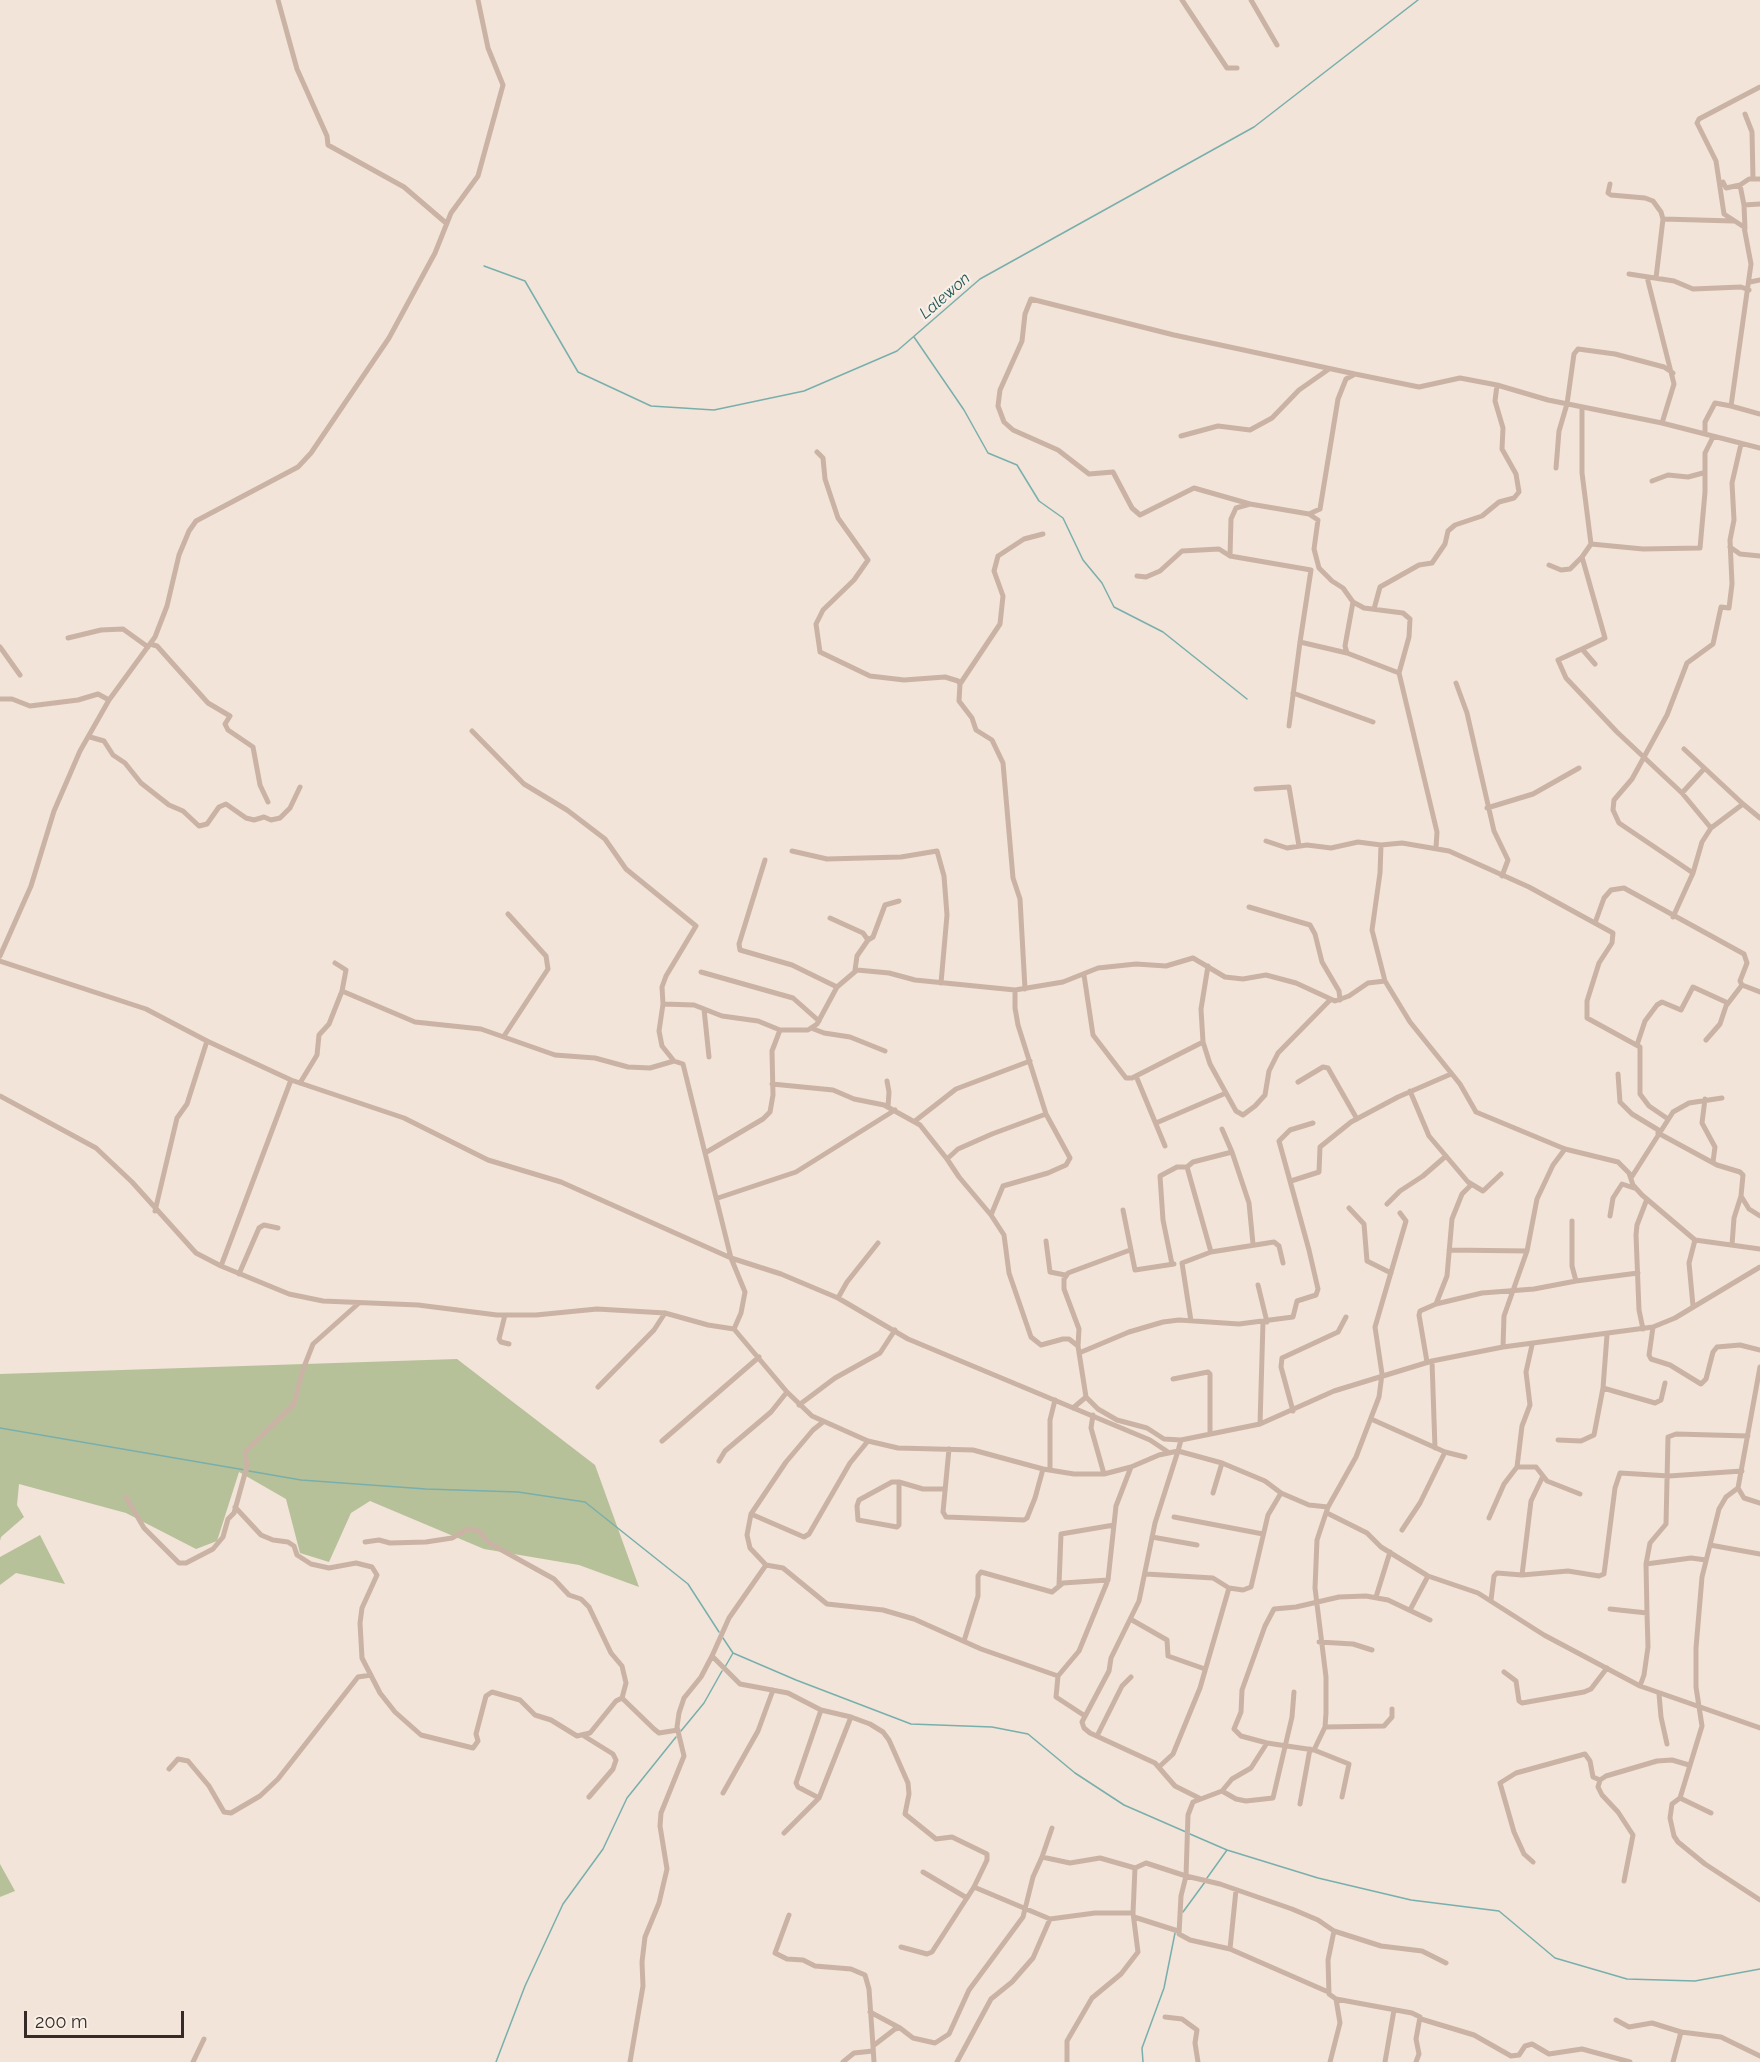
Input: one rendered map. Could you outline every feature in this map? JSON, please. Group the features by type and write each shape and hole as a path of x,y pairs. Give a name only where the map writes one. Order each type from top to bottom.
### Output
{"street":[{"path":"278,0 297,69 327,136 328,145 404,187 446,223"},
{"path":"1,954 31,886 54,811 80,751 90,738 109,700 149,646 167,606 179,555 189,531 196,521 298,467 311,453 404,312 435,253 446,223 478,176 502,93 500,77 488,48 478,0"},
{"path":"1182,0 1227,68 1237,68"},
{"path":"1251,0 1277,45"},
{"path":"1745,229 1739,222 1724,214 1720,177 1712,151 1698,120 1760,87"},
{"path":"1745,114 1752,132 1753,179"},
{"path":"1720,177 1726,188 1760,178"},
{"path":"1610,184 1611,195 1645,198 1653,201 1663,219 1656,278"},
{"path":"1731,406 1750,282 1751,256 1740,185"},
{"path":"1744,206 1760,204"},
{"path":"1663,219 1739,222"},
{"path":"1629,274 1656,278 1693,289 1741,287 1749,290"},
{"path":"1647,277 1674,384 1662,423"},
{"path":"1750,282 1760,280"},
{"path":"1289,726 1318,520 1310,514 1250,504 1194,488 1140,515 1132,508 1113,472 1089,474 1058,450 1008,426 998,406 1000,390 1022,341 1025,314 1031,299 1329,369 1419,387 1460,378 1497,385 1567,404 1662,423 1760,448"},
{"path":"1556,468 1559,431 1567,404 1574,354 1578,349 1652,364 1672,373"},
{"path":"1181,436 1218,426 1250,430 1272,418 1299,390 1329,369"},
{"path":"1310,514 1320,509 1338,399 1346,379 1355,374"},
{"path":"1374,609 1380,587 1419,565 1432,563 1445,544 1448,531 1455,525 1482,516 1499,502 1514,498 1519,492 1516,474 1502,449 1503,428 1494,401 1497,385"},
{"path":"1705,434 1705,422 1715,403 1760,414"},
{"path":"1549,565 1561,570 1570,569 1591,544 1582,473 1582,407"},
{"path":"1591,544 1643,549 1700,548 1705,492 1703,473 1705,450 1713,437"},
{"path":"1693,873 1619,823 1613,810 1614,800 1632,778 1667,715 1687,663 1713,644 1721,607 1729,608 1734,520 1732,483 1741,444"},
{"path":"818,452 823,458 825,479 838,518 868,560 854,580 822,610 816,624 820,652 870,676 904,680 945,677 958,681 960,684"},
{"path":"1652,481 1668,475 1688,477 1703,473"},
{"path":"1230,556 1231,519 1236,508 1250,504"},
{"path":"1025,989 1020,899 1013,878 1003,763 992,740 976,730 972,718 959,701 960,684 1000,624 1003,596 994,571 998,556 1024,539 1042,534"},
{"path":"1731,547 1740,554 1760,556"},
{"path":"1137,576 1146,577 1160,571 1182,551 1219,549 1230,556 1311,570"},
{"path":"1314,549 1319,567 1332,581 1343,588 1353,602 1364,608 1403,612 1410,619 1409,637 1399,673 1437,832 1436,848"},
{"path":"1582,557 1605,638 1558,660 1566,678 1644,758 1682,793 1711,828"},
{"path":"1347,653 1345,646 1353,602"},
{"path":"68,638 101,630 123,629 149,646 157,646 208,703 230,716 225,724 228,730 253,747 257,774 268,802"},
{"path":"1300,642 1347,653 1399,673"},
{"path":"0,647 20,675"},
{"path":"1582,649 1595,664"},
{"path":"1456,683 1470,725 1487,808 1494,831 1508,860 1502,876"},
{"path":"1293,693 1373,722"},
{"path":"0,699 12,699 30,706 78,700 98,694 109,700"},
{"path":"472,731 524,784 567,810 605,839 626,869 696,926 666,976 662,987 663,1004 659,1031 662,1046 674,1061 683,1064 731,1258 745,1292 741,1313 734,1329"},
{"path":"90,738 104,741 113,755 125,763 141,783 170,805 183,811 199,826 207,824 219,807 226,804 246,818 254,820 264,817 271,820 280,818 290,808 300,787"},
{"path":"1684,749 1703,770 1760,818"},
{"path":"1487,808 1533,794 1579,768"},
{"path":"1682,793 1703,770"},
{"path":"1256,789 1288,787 1299,846"},
{"path":"1674,917 1693,873 1702,842 1711,828 1743,804"},
{"path":"1266,841 1283,847 1331,848 1358,842 1381,845 1402,843 1436,848 1471,860 1529,887 1613,933 1612,943 1599,963 1587,1001 1587,1018 1637,1045 1641,1055 1640,1094 1649,1106 1668,1119"},
{"path":"1381,845 1380,873 1372,930 1385,972 1385,981 1410,1022 1451,1074 1476,1112 1565,1149 1611,1158 1624,1167 1636,1188 1647,1199 1695,1240 1760,1249"},
{"path":"792,851 826,859 902,858 937,851 944,876 947,915 941,983"},
{"path":"765,860 739,944 740,950 792,965 837,987"},
{"path":"1595,923 1604,898 1611,890 1624,888 1744,954 1747,963 1740,981 1742,985"},
{"path":"811,1028 819,1021 837,987 855,970 857,956 868,940 873,937 885,904 898,901"},
{"path":"1249,907 1310,925 1315,934 1322,962 1339,991 1340,1000"},
{"path":"504,1036 549,969 546,956 508,914"},
{"path":"830,918 863,933 868,940"},
{"path":"855,970 889,973 941,983 1015,990 1063,982 1098,968 1136,964 1166,966 1189,958 1234,979 1266,975 1296,983 1330,1000 1340,1000 1368,983 1385,981"},
{"path":"0,961 146,1009 207,1041 291,1080 404,1118 488,1160 561,1182 731,1258 782,1274 838,1298 908,1339 1150,1440 1168,1452"},
{"path":"300,1083 317,1055 319,1035 329,1024 342,991 346,970 335,963"},
{"path":"1208,966 1201,1009 1203,1042 1210,1064 1226,1093 1243,1115 1265,1095 1269,1071 1278,1053 1330,1000"},
{"path":"701,972 793,998 819,1021"},
{"path":"1084,975 1093,1035 1126,1078 1136,1076 1203,1042"},
{"path":"1742,985 1760,992"},
{"path":"1706,1040 1720,1024 1728,1003 1742,985"},
{"path":"1637,1045 1645,1021 1657,1005 1662,1002 1681,1010 1693,987 1728,1003"},
{"path":"991,1215 1003,1186 1048,1173 1069,1161 1068,1153 1046,1114 1014,1008 1015,990"},
{"path":"342,991 415,1022 482,1029 555,1055 595,1058 628,1067 650,1068 674,1061"},
{"path":"663,1004 694,1005 722,1016 758,1021 780,1030 811,1028 850,1037 885,1051"},
{"path":"704,1009 709,1057"},
{"path":"705,1152 725,1143 770,1112 772,1051 780,1030"},
{"path":"155,1210 177,1118 188,1104 207,1041"},
{"path":"915,1121 956,1089 1030,1061"},
{"path":"1298,1082 1323,1067 1328,1068 1357,1119"},
{"path":"1292,1181 1319,1172 1320,1147 1357,1119 1410,1091 1451,1074"},
{"path":"1618,1074 1620,1102 1632,1114 1713,1162 1743,1175 1741,1196 1734,1218 1732,1245"},
{"path":"1136,1076 1165,1146"},
{"path":"220,1266 291,1080"},
{"path":"887,1081 888,1107"},
{"path":"772,1084 833,1090 888,1107 915,1121 991,1215 1004,1235 1009,1273 1031,1337 1041,1345 1069,1339 1078,1346"},
{"path":"1410,1091 1429,1136 1471,1185 1483,1191 1501,1174"},
{"path":"1156,1122 1226,1093"},
{"path":"0,1096 96,1148 132,1182 196,1254 290,1294 323,1300 417,1305 505,1315 597,1309 665,1313 708,1325 734,1329 799,1405 824,1422 868,1441 898,1448 973,1450 1047,1470 1089,1475 1104,1474 1131,1467 1168,1452 1178,1451 1222,1463 1265,1481 1281,1493 1328,1510 1367,1533 1373,1541 1428,1575 1491,1600 1544,1635 1640,1686 1760,1728"},
{"path":"1631,1178 1668,1119 1681,1106 1705,1099 1722,1098"},
{"path":"1705,1099 1702,1123 1715,1147 1713,1162"},
{"path":"718,1198 796,1172 895,1110"},
{"path":"947,1159 958,1149 1046,1114"},
{"path":"1079,1353 1149,1325 1191,1321 1214,1324 1265,1322 1293,1317 1297,1301 1312,1297 1318,1292 1280,1138 1290,1130 1313,1123"},
{"path":"1222,1129 1249,1203 1253,1244"},
{"path":"1503,1347 1504,1316 1527,1251 1537,1199 1553,1165 1565,1149"},
{"path":"1172,1264 1163,1220 1160,1176 1177,1167 1187,1167 1193,1162 1232,1152"},
{"path":"1387,1204 1400,1191 1423,1176 1446,1156"},
{"path":"1187,1167 1211,1252"},
{"path":"1610,1216 1613,1198 1622,1184 1636,1188"},
{"path":"1436,1305 1447,1276 1452,1219 1462,1194 1471,1185"},
{"path":"1741,1196 1749,1209 1760,1216"},
{"path":"1643,1329 1639,1310 1637,1225 1647,1199"},
{"path":"1349,1209 1364,1224 1367,1262 1385,1268 1391,1273"},
{"path":"1123,1210 1134,1267 1138,1271 1182,1263 1211,1252 1253,1244 1278,1243 1283,1263"},
{"path":"1300,1803 1312,1750 1324,1728 1326,1677 1319,1642 1316,1603 1317,1540 1328,1510 1356,1457 1379,1397 1382,1374 1375,1327 1406,1221 1400,1213"},
{"path":"1572,1221 1572,1266 1576,1281"},
{"path":"239,1274 260,1228 264,1226 278,1228"},
{"path":"1046,1240 1050,1272 1065,1275 1130,1250"},
{"path":"1693,1306 1689,1263 1695,1240"},
{"path":"838,1298 847,1282 878,1243"},
{"path":"1449,1250 1527,1251"},
{"path":"1182,1263 1191,1321"},
{"path":"1065,1275 1064,1289 1079,1329 1078,1346 1086,1397 1098,1409 1117,1420 1147,1428 1164,1439 1181,1440 1260,1424 1334,1391 1382,1374 1430,1361 1503,1347 1532,1345 1653,1327 1675,1318 1760,1267"},
{"path":"1435,1448 1436,1417 1431,1399 1430,1361 1419,1331 1420,1311 1482,1293 1514,1291 1638,1273"},
{"path":"1258,1285 1265,1322 1260,1424"},
{"path":"126,1497 144,1528 179,1563 186,1563 213,1549 223,1537 235,1507 247,1466 245,1452 294,1404 302,1372 313,1344 359,1303"},
{"path":"598,1387 654,1330 665,1313"},
{"path":"505,1315 499,1339 509,1344"},
{"path":"1293,1411 1287,1381 1281,1366 1282,1358 1338,1332 1346,1317"},
{"path":"1653,1327 1649,1355 1651,1359 1670,1365 1701,1384 1706,1379 1713,1352 1717,1347 1740,1345 1760,1350"},
{"path":"799,1405 836,1378 880,1353 894,1330"},
{"path":"1558,1440 1581,1441 1594,1435 1602,1388 1607,1335"},
{"path":"1489,1518 1504,1484 1517,1467 1522,1426 1530,1405 1526,1372 1532,1345"},
{"path":"662,1441 759,1357"},
{"path":"1760,1367 1738,1488 1724,1500 1713,1526 1706,1560 1700,1594 1696,1648 1702,1726 1680,1798 1672,1804 1670,1818 1674,1836 1698,1858 1760,1900"},
{"path":"1173,1379 1208,1372 1210,1374 1210,1434"},
{"path":"1602,1388 1655,1403 1661,1400 1665,1383"},
{"path":"719,1461 724,1451 771,1412 787,1392"},
{"path":"1073,1408 1086,1397"},
{"path":"1753,1399 1760,1398"},
{"path":"949,1449 943,1512 946,1517 1024,1520 1027,1518 1047,1470 1050,1420 1055,1401"},
{"path":"1098,1409 1092,1416 1091,1428 1104,1474"},
{"path":"1371,1419 1435,1448 1465,1457"},
{"path":"824,1422 813,1430 786,1462 751,1514 747,1535 750,1548 766,1565 783,1568 827,1604 883,1610 943,1630 964,1641 1058,1676"},
{"path":"1640,1686 1648,1647 1646,1564 1650,1543 1666,1524 1669,1476 1666,1440 1671,1436 1748,1436"},
{"path":"1181,1440 1152,1537 1146,1574 1132,1620 1115,1650 1109,1671 1083,1726 1097,1736 1160,1766 1175,1786 1199,1798"},
{"path":"751,1514 804,1537 809,1534 850,1463 868,1441"},
{"path":"1402,1530 1420,1503 1445,1452"},
{"path":"1213,1493 1222,1463"},
{"path":"1086,1716 1056,1697 1058,1676 1079,1652 1108,1580 1116,1506 1131,1467"},
{"path":"1517,1467 1536,1467 1543,1476 1564,1490 1580,1494"},
{"path":"1491,1600 1492,1582 1497,1573 1522,1575 1568,1571 1599,1576 1604,1574 1613,1498 1620,1473 1669,1476 1742,1471"},
{"path":"1522,1575 1531,1502 1543,1476"},
{"path":"899,1482 899,1525 897,1527 858,1520 856,1506 860,1500 892,1482 899,1482 923,1489 945,1489"},
{"path":"1738,1488 1743,1498 1760,1503"},
{"path":"1146,1574 1213,1578 1229,1588 1243,1590 1251,1587 1268,1515 1281,1493"},
{"path":"235,1507 261,1535 273,1540 288,1542 294,1546 297,1555 311,1564 328,1568 356,1563 372,1567 377,1575 362,1608 360,1645 371,1675 394,1712 421,1736 473,1748 478,1741 476,1734 486,1696 492,1692 520,1700 536,1715 551,1720 577,1736 584,1736 612,1754 616,1760 613,1769 589,1797"},
{"path":"1174,1517 1263,1534"},
{"path":"1059,1585 1059,1539 1061,1534 1114,1525"},
{"path":"365,1542 379,1540 390,1543 426,1542 452,1538 468,1529 478,1531 489,1543 554,1579 569,1594 581,1599 589,1607 611,1653 622,1666 626,1683 622,1698 584,1736"},
{"path":"1152,1537 1197,1545"},
{"path":"1710,1545 1760,1554"},
{"path":"1376,1597 1390,1552"},
{"path":"1646,1564 1691,1558 1706,1560"},
{"path":"630,2062 643,1986 642,1962 645,1937 658,1903 667,1869 660,1826 661,1813 684,1756 678,1730 679,1713 684,1698 701,1677 729,1618 766,1565"},
{"path":"964,1641 978,1596 978,1576 981,1572 1052,1592 1059,1585 1108,1580"},
{"path":"1410,1610 1428,1575"},
{"path":"1160,1766 1173,1754 1205,1670 1229,1588"},
{"path":"1342,1797 1349,1765 1312,1750 1249,1739 1235,1731 1241,1712 1242,1690 1274,1609 1339,1597 1376,1597 1430,1620"},
{"path":"1610,1609 1647,1613"},
{"path":"1132,1620 1167,1640 1168,1656 1205,1670"},
{"path":"1319,1642 1353,1644 1372,1650"},
{"path":"712,1656 740,1684 788,1693 821,1710 851,1717 883,1732 889,1740 908,1784 909,1794 905,1814 936,1839 952,1836 987,1854 987,1860 974,1887 930,1954 901,1947"},
{"path":"1504,1672 1516,1681 1519,1701 1522,1704 1584,1692 1591,1689 1607,1668"},
{"path":"169,1769 178,1759 188,1761 225,1812 231,1813 260,1796 278,1779 358,1677 371,1675"},
{"path":"1097,1736 1122,1686 1131,1677"},
{"path":"723,1793 758,1731 773,1690"},
{"path":"1222,1791 1236,1799 1246,1801 1273,1798 1292,1717 1294,1692"},
{"path":"1659,1694 1667,1744"},
{"path":"622,1698 659,1732 678,1730"},
{"path":"1324,1728 1384,1725 1392,1717 1392,1709"},
{"path":"819,1798 798,1787 796,1783 821,1710"},
{"path":"784,1833 819,1798 851,1717"},
{"path":"1267,1743 1251,1768 1232,1779 1222,1791 1199,1798 1189,1810 1186,1876 1181,1896 1178,1931 1181,1937 1230,1948 1326,1990 1336,1999 1412,2013 1421,2019 1474,2035 1511,2056 1519,2055 1525,2046 1532,2044 1549,2054 1582,2049 1611,2059 1630,2062"},
{"path":"1533,1862 1524,1854 1514,1832 1500,1783 1516,1773 1584,1754 1590,1761 1593,1777 1600,1780"},
{"path":"1624,1881 1633,1835 1618,1812 1602,1795 1598,1787 1600,1780 1606,1776 1657,1761 1672,1760 1689,1765"},
{"path":"1680,1798 1711,1813"},
{"path":"870,2012 914,2038 934,2043 949,2034 969,1990 1009,1938 1026,1910 1033,1877 1052,1828"},
{"path":"1042,1857 1070,1863 1100,1858 1135,1868 1146,1863 1236,1890 1318,1920 1334,1931 1380,1946 1422,1951 1446,1963"},
{"path":"1067,2062 1067,2041 1084,2011 1099,1991 1121,1974 1138,1952 1134,1915 1135,1868"},
{"path":"924,1872 967,1898"},
{"path":"974,1887 1050,1919 1095,1913 1134,1915 1178,1931"},
{"path":"1230,1948 1236,1890"},
{"path":"789,1915 775,1953 787,1959 803,1960 815,1966 861,1972 868,1979 874,2062"},
{"path":"957,2062 991,1999 1012,1982 1033,1958 1050,1919"},
{"path":"1326,1990 1329,1946 1334,1931"},
{"path":"1330,2062 1340,2023 1336,1999"},
{"path":"1384,2062 1394,2010"},
{"path":"1165,2017 1182,2019 1197,2030 1195,2043 1198,2062"},
{"path":"1416,2062 1419,2054 1416,2035 1421,2019"},
{"path":"1616,2020 1629,2027 1652,2023 1681,2032 1721,2037 1760,2056"},
{"path":"843,2062 854,2053 873,2048 895,2029 900,2028"},
{"path":"1673,2062 1681,2032"},
{"path":"194,2062 204,2039"}],"green space":[{"path":"457,1359 595,1465 639,1587 579,1565 484,1549 370,1501 351,1513 329,1562 300,1553 286,1499 239,1472 217,1541 196,1549 126,1513 19,1484 17,1505 24,1517 1,1537 0,1541 0,1374"},
{"path":"40,1535 65,1584 16,1573 0,1585 0,1557"},
{"path":"0,1864 15,1891 0,1897"}],"waterway":[{"name":"Lalewon","path":"484,266 525,281 578,372 651,406 714,410 804,391 897,351 980,279 1254,127 1418,0"},
{"path":"914,337 964,410 988,453 1017,465 1039,501 1063,518 1083,560 1102,583 1114,607 1163,632 1247,699"},
{"path":"0,1428 245,1470"},
{"path":"249,1471 301,1480 426,1489 518,1492 585,1502 688,1584 719,1632"},
{"path":"723,1638 733,1653 911,1724 992,1727 1028,1734 1075,1773 1124,1805 1186,1832"},
{"path":"725,1667 733,1653"},
{"path":"681,1731 704,1703 722,1671"},
{"path":"496,2062 525,1986 563,1904 603,1849 627,1798 676,1737"},
{"path":"1190,1834 1227,1850 1318,1878 1411,1900 1499,1911 1555,1958 1627,1979 1695,1981 1760,1969"},
{"path":"1207,1878 1227,1850"},
{"path":"1183,1912 1205,1882"},
{"path":"1143,2062 1142,2048 1164,1988 1175,1933"}]}
